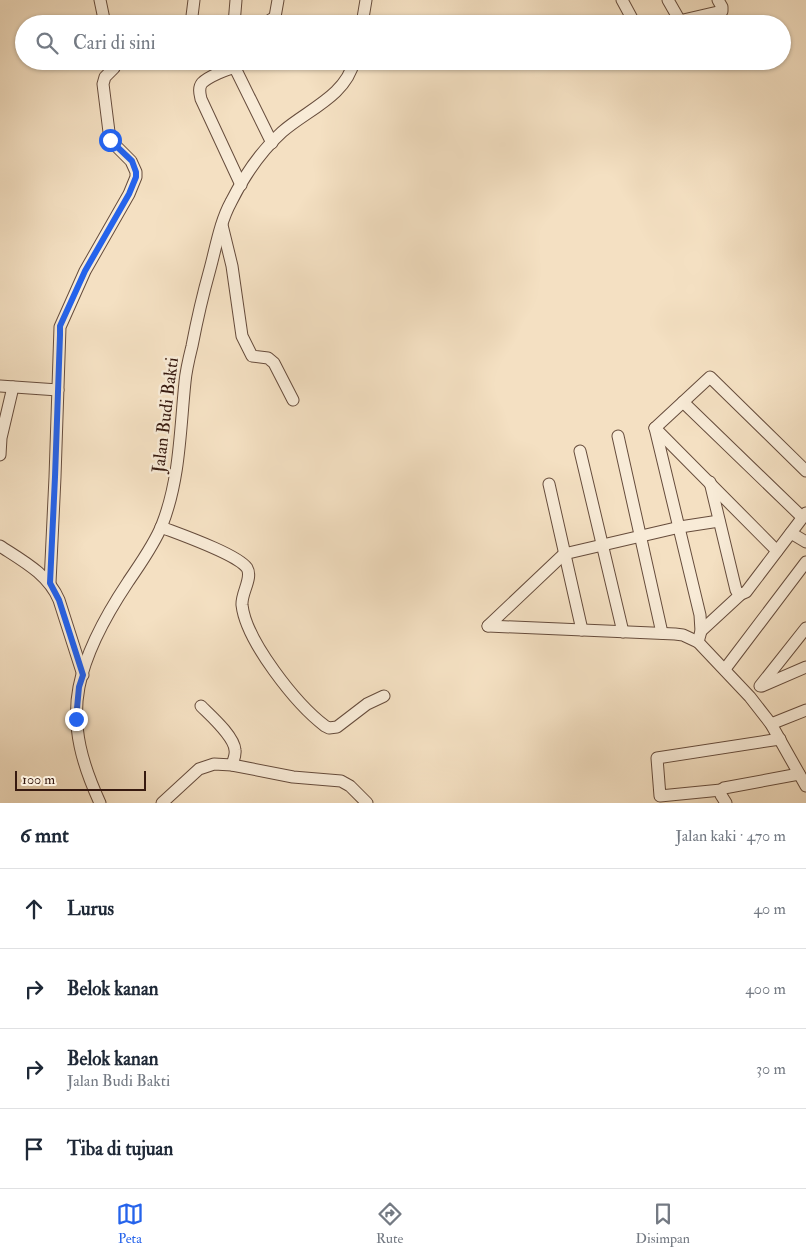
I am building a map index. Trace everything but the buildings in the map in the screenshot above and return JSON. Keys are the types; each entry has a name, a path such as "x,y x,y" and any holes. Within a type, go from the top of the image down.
{"street":[{"path":"100,0 103,15"},
{"path":"192,15 194,0"},
{"path":"235,15 236,0"},
{"path":"275,15 278,0"},
{"path":"364,15 366,0"},
{"path":"622,0 630,15"},
{"path":"668,0 677,15"},
{"path":"705,15 722,11 718,0"},
{"path":"50,583 60,326 85,271 129,194 136,177 132,161 110,140 103,84 105,77 112,70"},
{"path":"225,70 202,83 200,90 201,99 241,185"},
{"path":"236,70 272,143"},
{"name":"Jalan Budi Bakti","path":"100,803 86,768 77,730 77,703 83,675 109,612 161,527 173,489 185,379 200,306 222,223 230,203 254,162 282,132 340,89 351,70"},
{"path":"222,223 232,266 244,343 252,356 268,358 274,363 293,400"},
{"path":"655,428 710,377 806,471"},
{"path":"0,386 58,390"},
{"path":"0,455 1,438 13,387"},
{"path":"683,402 804,515 746,592 740,595 701,631"},
{"path":"655,428 777,551"},
{"path":"655,428 700,614 701,631 698,642"},
{"path":"618,436 662,633"},
{"path":"580,451 623,632"},
{"path":"710,482 736,590 740,595"},
{"path":"549,484 582,630"},
{"path":"719,521 680,527 564,554 488,626 662,633 684,636 698,642 750,697 771,724 806,786"},
{"path":"161,527 217,549 245,566 248,577 242,595 242,603 247,624 254,641 279,678 324,726 336,727 367,704 384,696"},
{"path":"791,533 806,541"},
{"path":"0,546 50,583 59,600 83,675"},
{"path":"725,670 806,562"},
{"path":"750,697 806,628"},
{"path":"760,686 806,667"},
{"path":"201,706 232,742 236,752 232,765"},
{"path":"771,724 806,710"},
{"path":"780,739 657,758 660,796 721,790 799,774"},
{"path":"162,803 199,769 214,764 232,765 293,778 341,781 350,786 367,803"},
{"path":"721,790 726,803"}],"route":[{"path":"76,719 79,687 83,675 59,600 50,583 60,326 85,271 129,194 136,177 132,161 118,150 110,140"}]}
